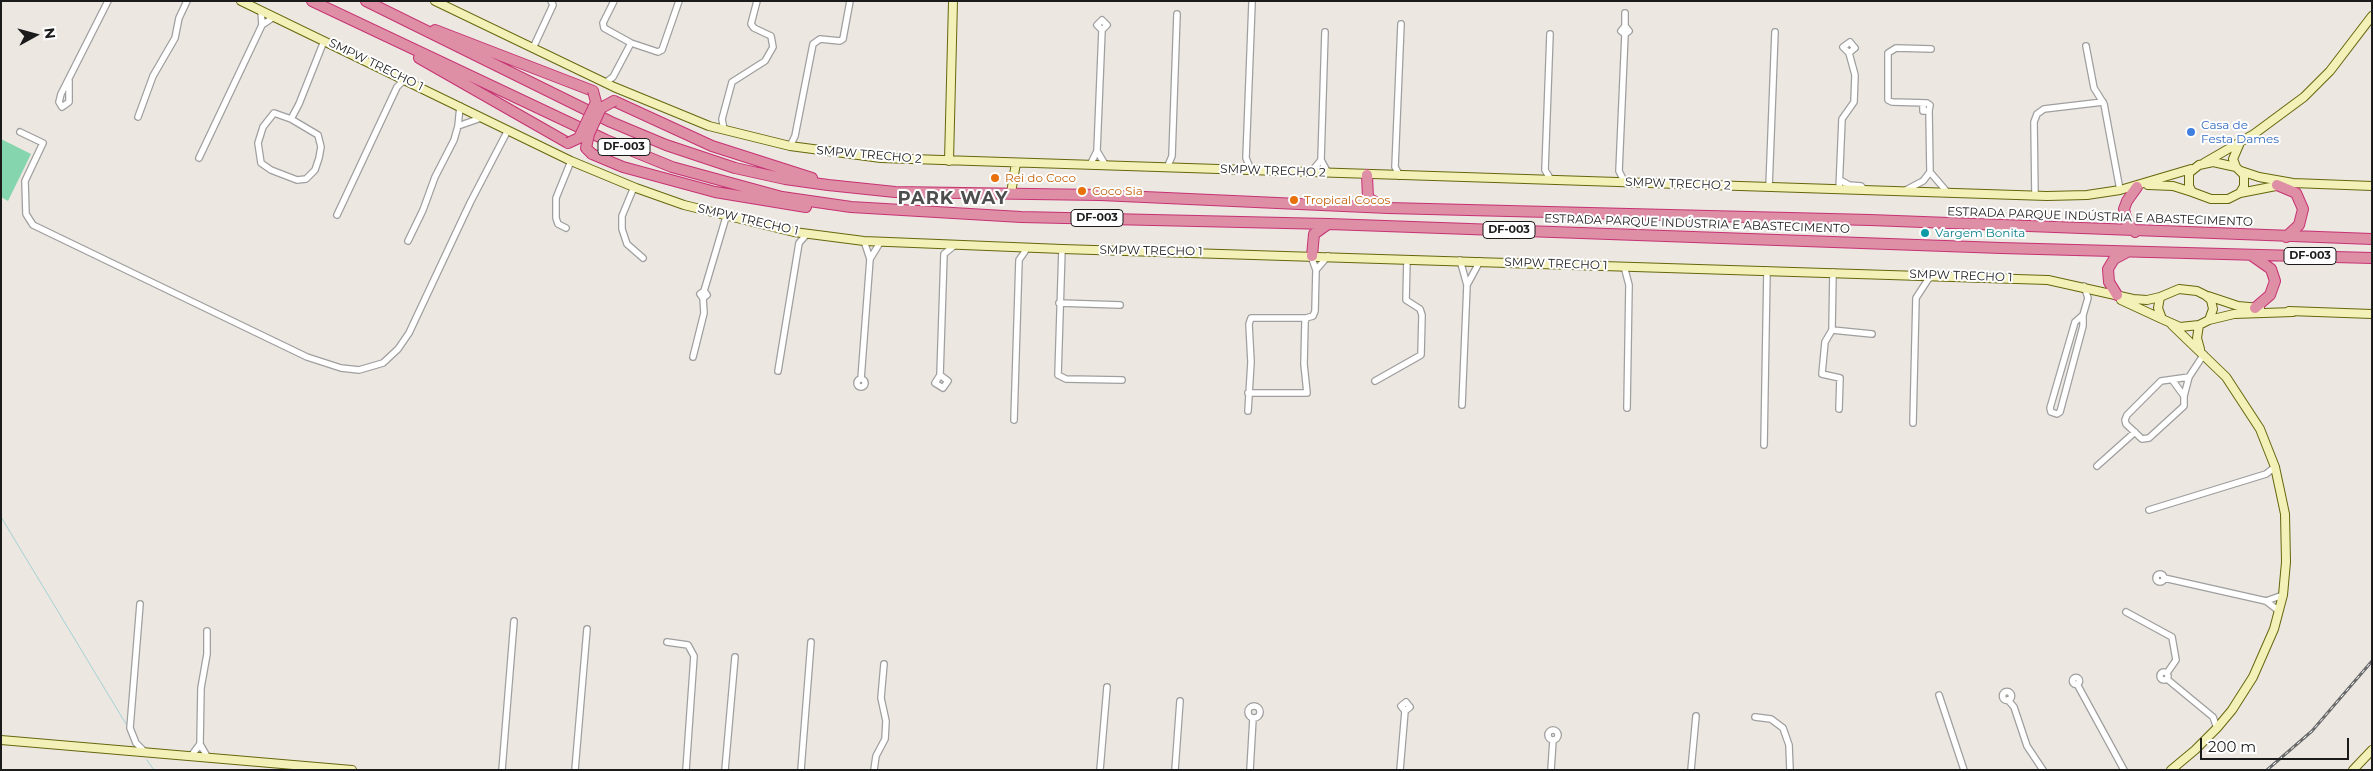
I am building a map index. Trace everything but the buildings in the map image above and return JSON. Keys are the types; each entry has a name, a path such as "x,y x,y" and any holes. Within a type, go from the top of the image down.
{"highway":[{"name":"ESTRADA PARQUE INDÚSTRIA E ABASTECIMENTO","path":"312,1 382,36 606,140 672,167 782,196 851,207 1021,217 1329,224 2372,258"},
{"name":"ESTRADA PARQUE INDÚSTRIA E ABASTECIMENTO","path":"366,1 610,122 666,145 735,168 785,179 828,185 895,192 1011,194 1388,208 1870,220 2372,240"},
{"path":"382,36 568,143 579,138 596,102 593,91 392,14"},
{"path":"828,185 819,180 712,146 614,101 602,108 586,143 592,154 623,167 752,200 816,208 851,207"},
{"path":"1342,206 1362,196 1365,176"},
{"path":"1365,176 1368,198 1388,208"},
{"path":"2277,185 2296,193 2303,209 2299,225 2286,237"},
{"path":"2135,232 2127,222 2124,209 2127,201 2139,186"},
{"path":"1294,223 1308,234 1311,256"},
{"path":"1311,256 1314,234 1329,224"},
{"path":"2109,293 2108,269 2114,258 2134,250"},
{"path":"2248,253 2266,264 2274,275 2270,295 2255,308"}],"street":[{"path":"69,81 108,1"},
{"path":"138,117 154,76 175,38 179,18 187,1"},
{"name":"SMPW TRECHO 1","path":"241,1 401,77 481,118 634,187 684,205 726,217 794,232 864,241 1062,249 1460,260 2048,280 2084,286 2109,293"},
{"name":"SMPW TRECHO 2","path":"436,1 446,4 604,83 651,104 714,127 799,148 881,158 1311,172 1365,176 1389,175 2034,196 2073,196 2139,186"},
{"path":"614,1 603,27 631,43 656,52 660,51 679,1"},
{"path":"724,130 722,119 732,82 765,61 773,47 771,36 754,28 751,24 757,1"},
{"path":"790,146 795,136 813,44 820,39 840,41 843,39 850,1"},
{"path":"949,161 953,1"},
{"path":"1241,170 1246,158 1252,2"},
{"path":"533,48 553,3"},
{"path":"260,11 262,25"},
{"path":"1615,182 1620,172 1625,34 1629,29 1625,26 1625,13"},
{"path":"1167,168 1172,156 1177,14"},
{"path":"2139,186 2192,169 2204,163 2240,143 2287,112 2330,71 2372,16"},
{"path":"199,158 262,25 274,17"},
{"path":"1400,176 1396,167 1402,24"},
{"path":"1090,165 1097,151 1102,30"},
{"path":"1326,32 1321,160 1328,173"},
{"path":"1769,187 1775,32"},
{"path":"1539,180 1545,170 1550,34"},
{"path":"291,119 299,104 324,41"},
{"path":"604,83 613,77 631,43"},
{"path":"2086,46 2094,88 2103,102 2120,190"},
{"path":"1902,192 1923,181 1930,172 1929,111 1923,110 1923,104 1888,100 1888,53 1896,48 1931,49"},
{"path":"1839,190 1842,119 1854,104 1855,75 1849,53"},
{"path":"337,215 401,77"},
{"path":"613,77 614,87"},
{"path":"2034,196 2034,122 2037,114 2044,109 2103,102"},
{"path":"408,240 458,126 460,106"},
{"path":"274,113 291,119 318,135 321,147 315,170 306,179 297,180 271,170 260,163 258,143 263,127 274,113"},
{"path":"458,126 481,118"},
{"path":"714,127 722,119"},
{"path":"20,132 42,142 43,145 25,180 26,214 33,225 307,357 341,368 359,370 383,363 409,334 470,203 508,130"},
{"path":"795,136 799,148"},
{"path":"2240,143 2233,154 2238,169 2245,180 2240,193"},
{"path":"1097,151 1106,166"},
{"path":"1172,156 1178,168"},
{"path":"1246,158 1251,170"},
{"path":"566,228 558,224 556,218 556,198 571,160"},
{"path":"1311,172 1321,160"},
{"path":"1011,194 1016,163"},
{"path":"2204,163 2224,163 2259,177 2293,183 2372,186"},
{"path":"1389,175 1396,167"},
{"path":"2192,169 2188,180 2192,192"},
{"path":"1545,170 1551,180"},
{"path":"1620,172 1625,183"},
{"path":"1930,172 1948,193"},
{"path":"1840,180 1849,185 1861,186 1866,190"},
{"path":"2139,186 2173,186 2204,198 2219,200 2228,199 2240,193 2293,183"},
{"path":"634,187 622,216 622,229 627,244 643,258"},
{"path":"693,357 704,313 703,298 707,295 704,291 726,217"},
{"path":"794,232 799,243"},
{"path":"778,370 799,243 807,234"},
{"path":"861,379 870,259 864,241"},
{"path":"870,259 881,241"},
{"path":"934,243 944,254 940,375"},
{"path":"944,254 957,244"},
{"path":"1012,247 1019,257 1014,420"},
{"path":"1019,257 1028,247"},
{"path":"1062,249 1058,375 1066,379 1122,380"},
{"path":"1248,411 1251,362 1249,324 1251,318 1306,318 1313,316 1315,312 1316,270 1311,256"},
{"path":"1316,270 1328,256"},
{"path":"1375,381 1420,355 1422,315 1420,309 1406,300 1407,259"},
{"path":"1460,260 1467,284 1462,405"},
{"path":"1467,284 1480,261"},
{"path":"1624,266 1629,280"},
{"path":"1627,408 1629,280 1634,266"},
{"path":"1764,445 1767,270"},
{"path":"1833,272 1832,330 1824,342 1822,374 1840,378 1839,409"},
{"path":"1913,423 1916,298 1931,275"},
{"path":"2082,315 2075,322 2050,410 2057,414 2060,412 2082,331 2082,315 2088,298 2084,286"},
{"path":"2088,298 2109,293 2140,300 2160,297 2179,290 2197,291 2230,304 2293,312"},
{"path":"2109,293 2172,325 2226,377 2252,414 2275,466 2285,514 2286,540 2283,595 2265,652 2253,677 2226,718 2195,750 2171,770"},
{"path":"2205,295 2211,300 2213,309 2209,320"},
{"path":"2160,297 2158,308 2162,319"},
{"path":"1060,303 1120,305"},
{"path":"2172,325 2199,326 2209,320 2234,314 2293,312 2372,314"},
{"path":"1248,393 1307,394 1304,364 1306,318"},
{"path":"2199,326 2198,342 2205,355"},
{"path":"2073,328 2082,331"},
{"path":"1832,330 1872,334"},
{"path":"2189,377 2173,381 2161,381 2127,415 2125,422 2142,439 2148,438 2184,406 2184,396 2189,377 2205,355"},
{"path":"2065,357 2074,360"},
{"path":"2173,381 2184,396"},
{"path":"2057,383 2067,386"},
{"path":"2097,466 2135,432"},
{"path":"2149,510 2266,474 2275,466"},
{"path":"2266,474 2277,477"},
{"path":"2164,578 2266,601 2279,611"},
{"path":"2266,601 2283,595"},
{"path":"140,604 130,723 136,743 144,751"},
{"path":"2126,612 2172,637 2176,661 2167,676 2213,717 2217,728"},
{"path":"502,770 514,621"},
{"path":"575,770 587,629"},
{"path":"207,631 207,654 201,688 200,744 208,758"},
{"path":"667,642 688,645 694,656 686,770"},
{"path":"801,770 811,642"},
{"path":"726,770 734,657"},
{"path":"874,770 876,756 885,740 886,721 881,698 884,664"},
{"path":"2077,684 2124,770"},
{"path":"1100,770 1107,687"},
{"path":"1939,695 1964,770"},
{"path":"2008,700 2014,707 2027,746 2043,770"},
{"path":"1175,770 1180,701"},
{"path":"1400,770 1405,711"},
{"path":"1691,770 1696,716"},
{"path":"1755,717 1771,719 1783,728 1789,745 1790,770"},
{"path":"2213,717 2226,718"},
{"path":"1250,770 1253,718"},
{"path":"1,740 352,770"},
{"path":"1551,770 1553,740"},
{"path":"130,750 136,743"},
{"path":"191,756 200,744"},
{"path":"2353,770 2372,750"}],"green space":[{"path":"1,139 31,154 8,201 1,197"}],"waterway":[{"path":"1,517 126,724"},
{"path":"147,760 154,770"}],"railway":[{"path":"2267,770 2312,731 2372,661"}],"place":[{"name":"Casa de Festa Dames","path":"2191,132"},
{"name":"Rei do Coco","path":"995,178"},
{"name":"Coco Sia","path":"1082,191"},
{"name":"Tropical Cocos","path":"1294,200"},
{"name":"Vargem Bonita","path":"1925,233"}],"district":[{"name":"PARK WAY","path":"953,199"}]}
